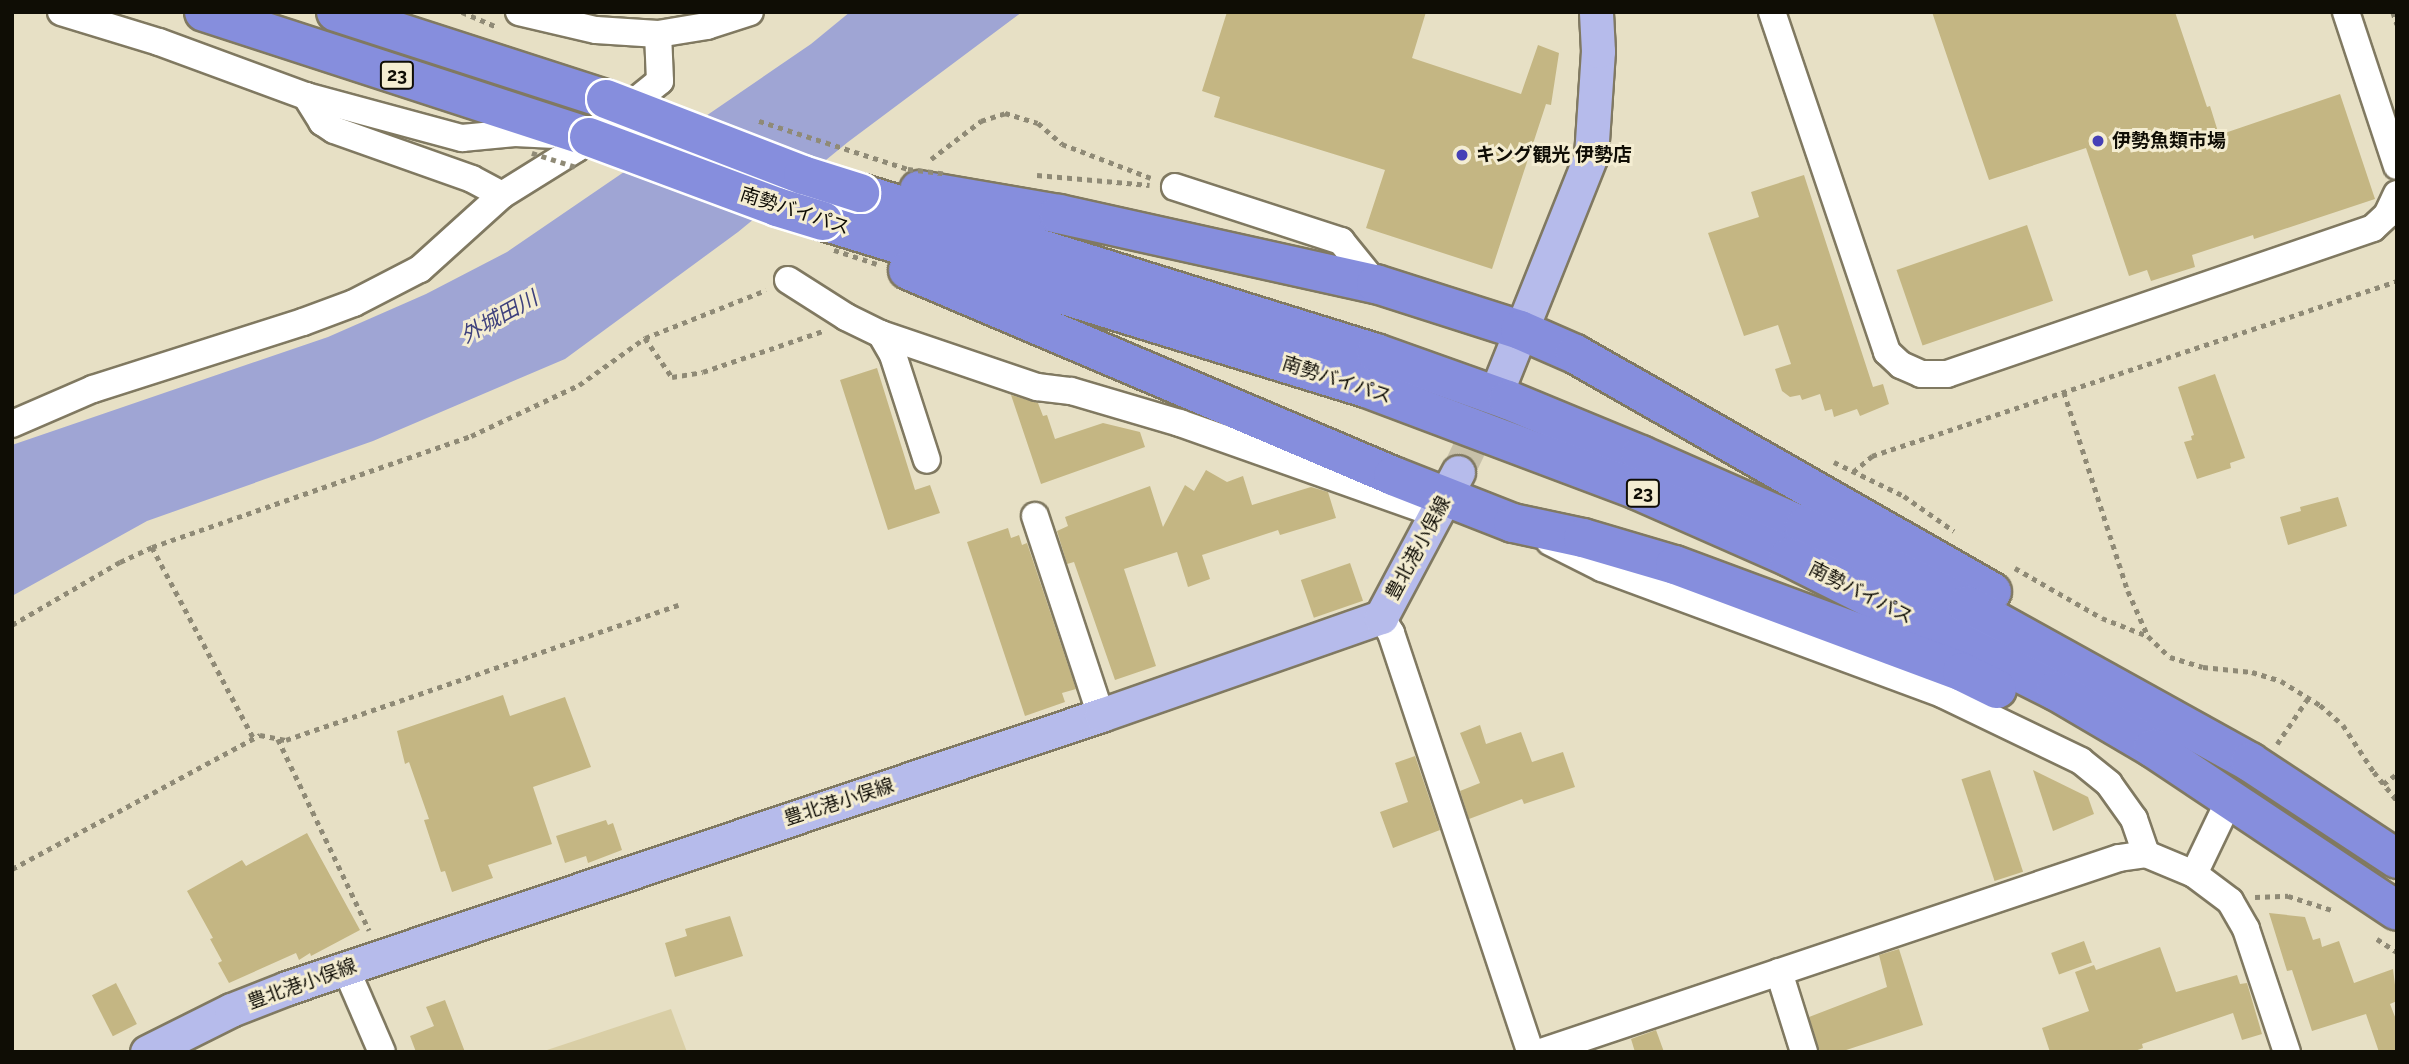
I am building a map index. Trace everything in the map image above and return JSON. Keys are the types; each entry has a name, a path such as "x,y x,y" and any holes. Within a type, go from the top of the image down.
{"highway":[{"name":"南勢バイパス","path":"204,12 589,137 777,207 1366,388 1637,490 1789,556 2056,691 2153,748 2229,801 2295,841 2386,924"},
{"name":"南勢バイパス","path":"337,12 606,99 803,175 1376,353 1520,405 1804,527 1954,599 2096,674 2255,765 2397,859"},
{"path":"803,175 890,185 1059,214 1376,284 1520,330 1575,354 2160,687 2255,765"},
{"path":"777,207 850,248 1513,523 1583,538 1675,565 1962,672 2229,801"}],"main road":[{"path":"1502,378 1591,156 1598,51 1596,12"},
{"name":"豊北港小俣線","path":"147,1052 231,1010 381,955 1101,715 1381,617 1447,494"}],"street":[{"path":"61,12 159,42 306,96 462,138 515,133 589,137"},
{"path":"519,12 596,30 658,34 707,26 750,12"},
{"path":"1772,12 1887,352 1900,365 1921,374 1947,374 2374,229 2387,215 2397,194"},
{"path":"2346,12 2397,166"},
{"path":"12,424 93,389 354,303 420,269 502,195 576,149 660,81 658,34"},
{"path":"306,96 322,122 334,130 472,179 502,195"},
{"path":"1175,187 1341,241 1376,284"},
{"path":"788,280 846,317 881,334 1037,387 1071,391 1447,494"},
{"path":"881,334 893,355 927,460"},
{"path":"1035,516 1101,715"},
{"path":"1513,523 1602,568 1942,694 2081,761 2109,784 2134,819 2146,854"},
{"path":"1381,617 1391,633 1530,1052"},
{"path":"2194,874 2229,801"},
{"path":"1541,1052 2119,858 2146,854 2194,874 2230,901 2246,929 2287,1052"},
{"path":"346,969 383,1052"},
{"path":"1779,972 1804,1052"}],"path":[{"path":"2393,12 2397,24"},
{"path":"929,161 981,121 1005,113 1038,123 1062,144 1175,187"},
{"path":"751,118 908,169 960,174"},
{"path":"1028,174 1175,187"},
{"path":"12,625 120,562 152,547 484,430 579,384 645,338 788,280"},
{"path":"1853,472 1872,456 2397,281"},
{"path":"645,338 671,377 703,372 838,326 846,317"},
{"path":"2064,392 2128,590 2148,636 2170,657 2203,667 2252,671 2281,681 2308,698 2343,725 2397,800"},
{"path":"152,547 254,738"},
{"path":"12,869 260,735 286,740 678,605"},
{"path":"2255,765 2308,698"},
{"path":"278,738 381,955"},
{"path":"2383,784 2397,774"},
{"path":"2230,901 2260,896 2288,897 2333,909 2343,916"},
{"path":"2386,924 2397,952"}],"shaded area":[{"path":"671,1009 687,1052 541,1052"}],"water":[{"name":"外城田川","path":"850,12 1022,12 848,142 738,232 565,359 373,441 147,521 12,596 12,445 328,337 426,294 507,252 811,44"}],"building":[{"path":"1227,12 1426,12 1412,58 1521,94 1538,45 1559,53 1551,105 1546,104 1492,269 1366,228 1385,170 1214,117 1220,97 1202,91"},
{"name":"伊勢魚類市場","path":"1932,12 2175,12 2219,135 2340,94 2375,199 2254,239 2253,235 2192,255 2195,267 2151,281 2147,270 2129,276 2086,148 1989,180"},
{"path":"1804,175 1873,387 1883,384 1889,404 1860,416 1857,409 1834,417 1832,409 1825,411 1820,394 1802,400 1800,395 1790,397 1782,391 1775,369 1791,364 1778,325 1744,336 1708,233 1759,217 1751,192"},
{"path":"2027,225 2053,301 1923,346 1897,270"},
{"path":"877,368 915,490 930,485 940,513 888,530 840,380"},
{"path":"2215,374 2245,458 2230,463 2231,468 2197,479 2184,442 2192,440 2191,436 2194,435 2178,387"},
{"path":"1011,395 1038,403 1043,416 1047,415 1055,439 1103,423 1140,432 1145,447 1041,484"},
{"path":"1206,470 1227,482 1243,476 1252,505 1311,487 1328,492 1336,518 1280,535 1278,530 1202,555 1210,579 1188,587 1177,552 1124,569 1156,666 1115,680 1074,562 1067,564 1057,531 1068,526 1065,517 1150,486 1163,527 1185,485 1194,491"},
{"path":"2338,497 2347,526 2288,545 2280,517 2301,511 2300,507"},
{"path":"1008,528 1011,538 1019,535 1022,545 1027,543 1076,689 1062,693 1065,702 1025,716 967,542"},
{"path":"1350,563 1363,601 1314,618 1301,580"},
{"path":"503,695 510,716 565,697 591,767 533,787 552,844 488,865 493,878 452,892 445,871 441,872 424,820 429,819 409,762 405,764 397,731"},
{"path":"1480,725 1486,744 1521,732 1532,762 1563,752 1575,787 1524,804 1522,799 1469,819 1460,791 1480,783 1460,733"},
{"path":"1415,756 1440,830 1393,848 1380,812 1408,802 1395,763"},
{"path":"1990,770 2023,872 1995,881 1961,779"},
{"path":"2033,770 2088,797 2094,814 2053,831"},
{"path":"606,820 608,825 613,823 622,850 588,863 586,856 565,863 556,836"},
{"path":"307,833 360,930 311,956 310,953 299,960 296,953 229,983 218,963 222,961 210,939 213,938 187,891 242,860 246,866"},
{"path":"2269,913 2305,917 2313,940 2320,938 2322,947 2339,941 2354,983 2393,969 2397,1001 2390,1004 2397,1022 2397,1052 2379,1052 2366,1014 2312,1031 2292,970 2287,971"},
{"path":"730,916 743,956 675,977 665,943 687,936 685,929"},
{"path":"2084,941 2092,963 2059,975 2051,953"},
{"path":"2160,947 2176,992 2237,975 2240,984 2247,983 2262,1034 2242,1040 2233,1013 2142,1044 2143,1048 2132,1052 2050,1052 2042,1028 2089,1011 2075,972 2094,965 2096,970"},
{"path":"1899,949 1923,1025 1840,1052 1820,1052 1809,1017 1887,987 1879,955"},
{"path":"116,983 137,1024 113,1036 92,995"},
{"path":"445,1000 465,1052 416,1052 410,1036 434,1026 426,1007"},
{"path":"1656,1030 1664,1052 1635,1052 1631,1039"}],"tunnel":[{"path":"1458,472 1489,406"}],"place":[{"name":"伊勢魚類市場","path":"2098,141"},
{"name":"キング観光 伊勢店","path":"1462,155"}]}
